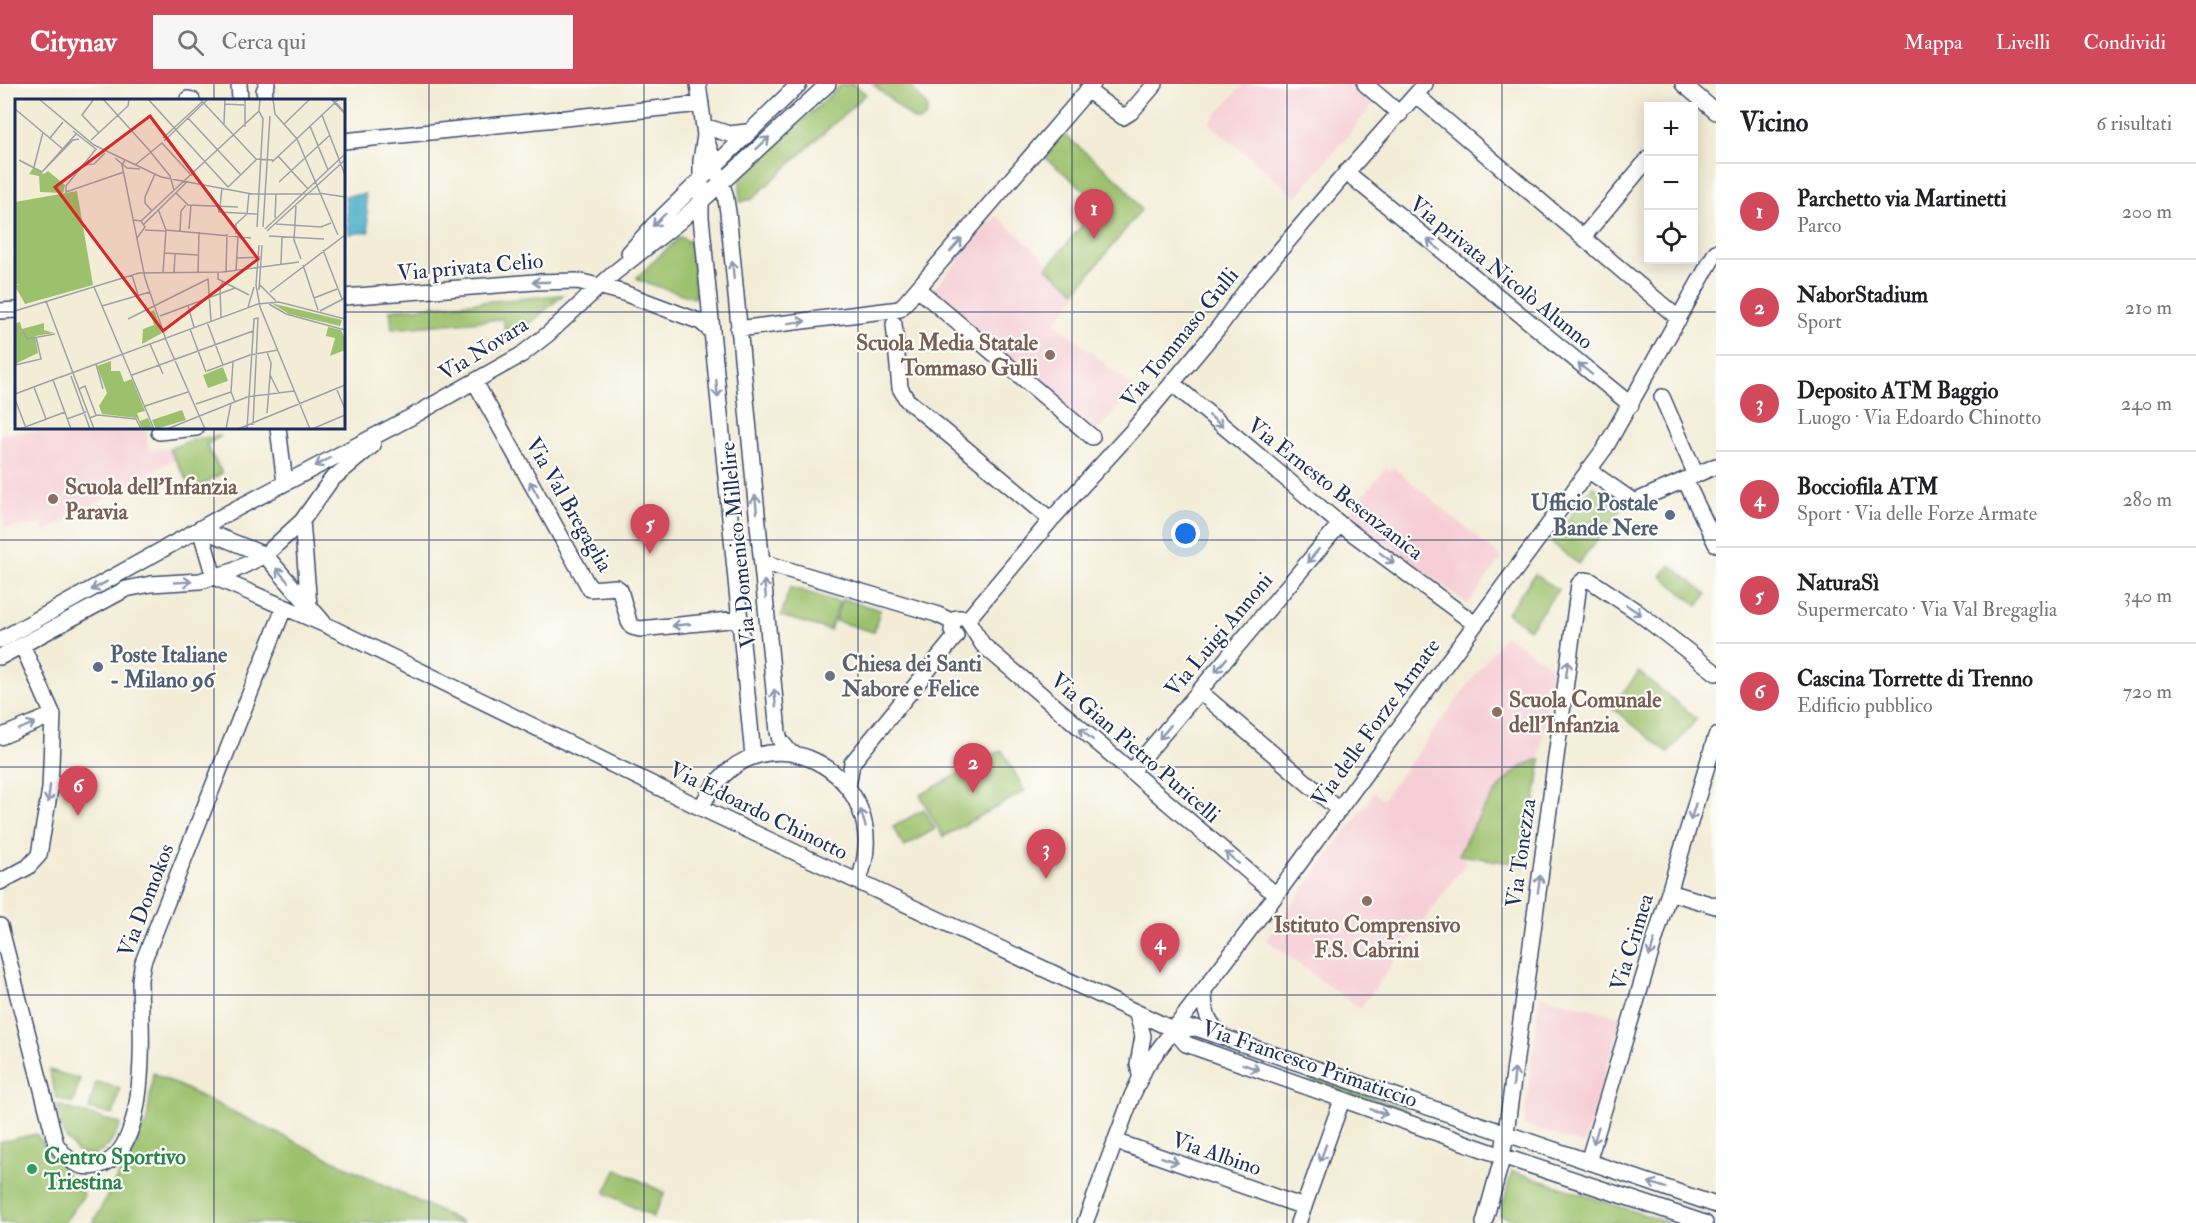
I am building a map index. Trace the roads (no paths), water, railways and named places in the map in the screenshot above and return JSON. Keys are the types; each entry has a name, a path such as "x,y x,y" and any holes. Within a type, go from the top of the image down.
{"street":[{"path":"239,84 240,99"},
{"path":"614,273 700,202 710,181 698,84"},
{"path":"716,166 747,132 799,84"},
{"path":"614,273 635,244 828,84"},
{"path":"738,329 894,311 904,305 918,289 1090,87 1123,117 1131,112 1155,84"},
{"path":"1365,84 1400,114"},
{"path":"1683,84 1716,112"},
{"path":"1420,89 1679,319"},
{"name":"Via Tommaso Gulli","path":"970,623 1051,520 1232,313 1247,289 1420,89"},
{"path":"1696,96 1716,98"},
{"path":"345,141 700,104"},
{"path":"705,130 729,134 747,132"},
{"name":"Via Domenico Millelire","path":"705,130 716,166 710,181 728,212 778,732 780,740 791,753"},
{"path":"1584,236 1644,164"},
{"name":"Via privata Nicolò Alunno","path":"1346,172 1631,405"},
{"name":"Via Domenico Millelire","path":"700,202 753,756"},
{"name":"Via delle Forze Armate","path":"1085,1223 1141,1077 1588,470 1631,405 1716,252"},
{"name":"Via Novara","path":"0,640 200,529 475,382 529,350 614,273"},
{"name":"Via privata Celio","path":"345,297 535,282 578,281 599,286 701,322 711,331"},
{"path":"918,289 1092,437"},
{"path":"0,311 15,310"},
{"path":"894,324 900,388 907,400 1051,520"},
{"name":"Via Val Bregaglia","path":"475,382 590,589 616,587 620,590 632,627 640,629 740,619"},
{"name":"Via Ernesto Besenzanica","path":"1172,383 1340,524 1476,624"},
{"path":"1662,397 1716,544"},
{"name":"Via Novara","path":"214,578 265,555 302,521 322,490 347,464 412,416"},
{"path":"159,432 187,429"},
{"path":"278,429 285,483"},
{"path":"1588,470 1634,502 1716,466"},
{"path":"302,521 309,606"},
{"name":"Via Luigi Annoni","path":"1131,772 1340,524"},
{"path":"200,529 265,555 327,625"},
{"path":"0,657 111,595 142,585 214,578 200,529"},
{"path":"762,562 936,614 954,629"},
{"name":"Via Edoardo Chinotto","path":"214,578 327,625 700,808 1174,1030"},
{"name":"Via Tonezza","path":"1484,1223 1506,1135 1578,588 1584,580 1636,611 1716,673"},
{"name":"Via Domokos","path":"0,926 47,1118 60,1150 72,1162 86,1168 107,1163 114,1158 129,1133 139,1089 140,979 143,962 284,608"},
{"path":"848,787 852,763 954,629 960,617 970,623"},
{"name":"Via Gian Pietro Puricelli","path":"970,623 984,645 1276,895"},
{"path":"0,882 28,867 41,849 50,789 53,715 22,645"},
{"path":"1199,691 1339,810"},
{"path":"0,737 53,715"},
{"name":"Via Crimea","path":"1588,1162 1716,736"},
{"path":"700,808 709,791 730,767 753,756 767,752 791,753 833,766 852,763"},
{"path":"822,764 848,787 861,809 868,836 867,853 858,882"},
{"path":"1669,892 1716,906"},
{"path":"1204,992 1204,1009 1212,1026 1224,1037"},
{"path":"1137,1014 1143,1036 1138,1069 1141,1077"},
{"name":"Via Francesco Primaticcio","path":"1174,1030 1196,1028 1224,1037 1300,1065 1714,1205"},
{"name":"Via Francesco Primaticcio","path":"1174,1030 1186,1044 1502,1156 1703,1223"},
{"path":"1292,1082 1291,1072 1300,1065"},
{"path":"1298,1223 1342,1100"},
{"path":"1406,1121 1416,1112 1413,1103"},
{"path":"1425,1127 1423,1116 1433,1110"},
{"name":"Via Albino","path":"1115,1141 1304,1207"},
{"path":"1536,1166 1533,1154 1541,1147"},
{"path":"1703,1223 1714,1214 1714,1205"}],"water":[{"path":"365,194 369,232 349,234 345,196"}],"place":[{"name":"Parchetto via Martinetti","path":"1094,239"},
{"name":"Scuola Media Statale Tommaso Gulli","path":"1050,355"},
{"name":"Scuola dell'Infanzia Paravia","path":"53,499"},
{"name":"Ufficio Postale Bande Nere","path":"1670,515"},
{"name":"NaturaSì","path":"650,554"},
{"name":"Poste Italiane - Milano 96","path":"98,667"},
{"name":"Chiesa dei Santi Nabore e Felice","path":"830,676"},
{"name":"Scuola Comunale dell'Infanzia","path":"1497,712"},
{"name":"NaborStadium","path":"973,793"},
{"name":"Cascina Torrette di Trenno","path":"78,816"},
{"name":"Deposito ATM Baggio","path":"1046,879"},
{"name":"Istituto Comprensivo F.S. Cabrini","path":"1367,901"},
{"name":"Bocciofila ATM","path":"1160,973"},
{"name":"Centro Sportivo Triestina","path":"32,1169"}]}
